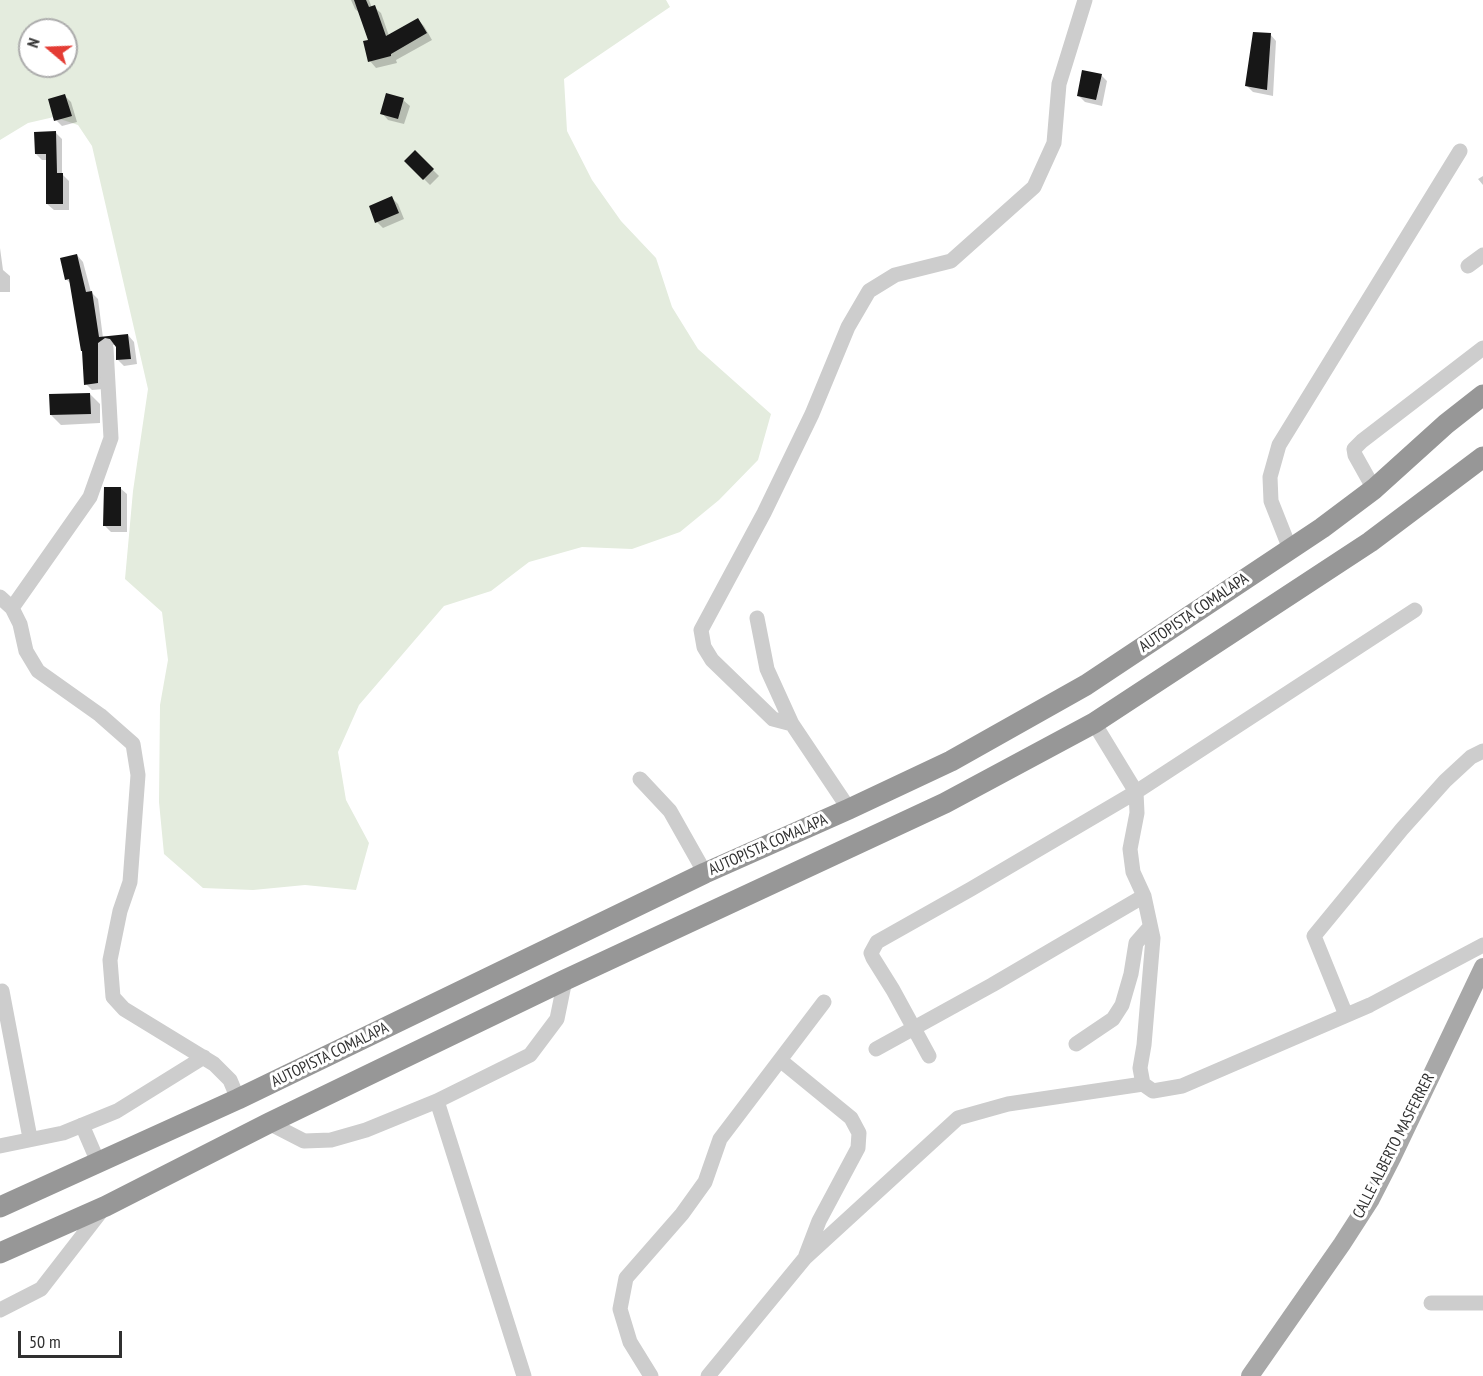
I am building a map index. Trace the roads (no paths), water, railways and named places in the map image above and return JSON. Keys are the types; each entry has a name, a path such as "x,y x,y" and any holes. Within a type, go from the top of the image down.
{"highway":[{"name":"AUTOPISTA COMALAPA","path":"0,1207 238,1099 705,873 951,761 1086,685 1322,528 1374,489 1446,424 1483,395"},
{"name":"AUTOPISTA COMALAPA","path":"0,1253 106,1206 268,1123 565,980 945,803 1094,723 1370,542 1483,457"}],"main road":[{"name":"CALLE ALBERTO MASFERRER","path":"1250,1376 1371,1199 1483,967"}],"street":[{"path":"792,724 773,718 712,660 704,647 701,630 764,513 812,414 848,327 869,291 895,275 951,261 1034,188 1054,143 1059,84 1085,0"},
{"path":"1290,549 1271,501 1270,477 1279,446 1460,151"},
{"path":"1468,266 1483,255"},
{"path":"12,608 90,497 111,438 106,348"},
{"path":"1374,489 1358,462 1354,449 1483,348"},
{"path":"0,597 12,608 20,624 26,651 38,671 100,716 133,744 138,775 130,882 120,911 110,960 113,997 124,1009 214,1064 230,1080 238,1099"},
{"path":"929,1056 873,958 871,953 877,942 1136,792 1415,610"},
{"path":"757,618 767,669 792,724 849,809"},
{"path":"1094,723 1136,792 1137,813 1130,849 1132,872 1144,896 1153,938 1140,1068 1143,1084"},
{"path":"1346,1015 1314,936 1402,829 1445,781 1470,757 1483,752"},
{"path":"640,779 670,811 705,873"},
{"path":"876,1049 1144,896"},
{"path":"1076,1044 1113,1019 1122,1005 1131,974 1136,943 1150,927"},
{"path":"708,1376 805,1258 958,1118 1008,1104 1143,1084 1153,1091 1182,1086 1370,1005 1483,945"},
{"path":"268,1123 304,1141 331,1140 366,1130 437,1101 530,1055 557,1019 565,980"},
{"path":"2,991 30,1138"},
{"path":"651,1376 630,1342 620,1309 626,1278 682,1214 705,1182 720,1139 824,1002"},
{"path":"0,1146 63,1133 117,1111 204,1057"},
{"path":"780,1060 851,1118 859,1133 858,1148 819,1221 805,1258"},
{"path":"437,1101 524,1376"},
{"path":"82,1125 98,1162"},
{"path":"0,1310 41,1289 106,1206"},
{"path":"1431,1303 1483,1303"}]}
